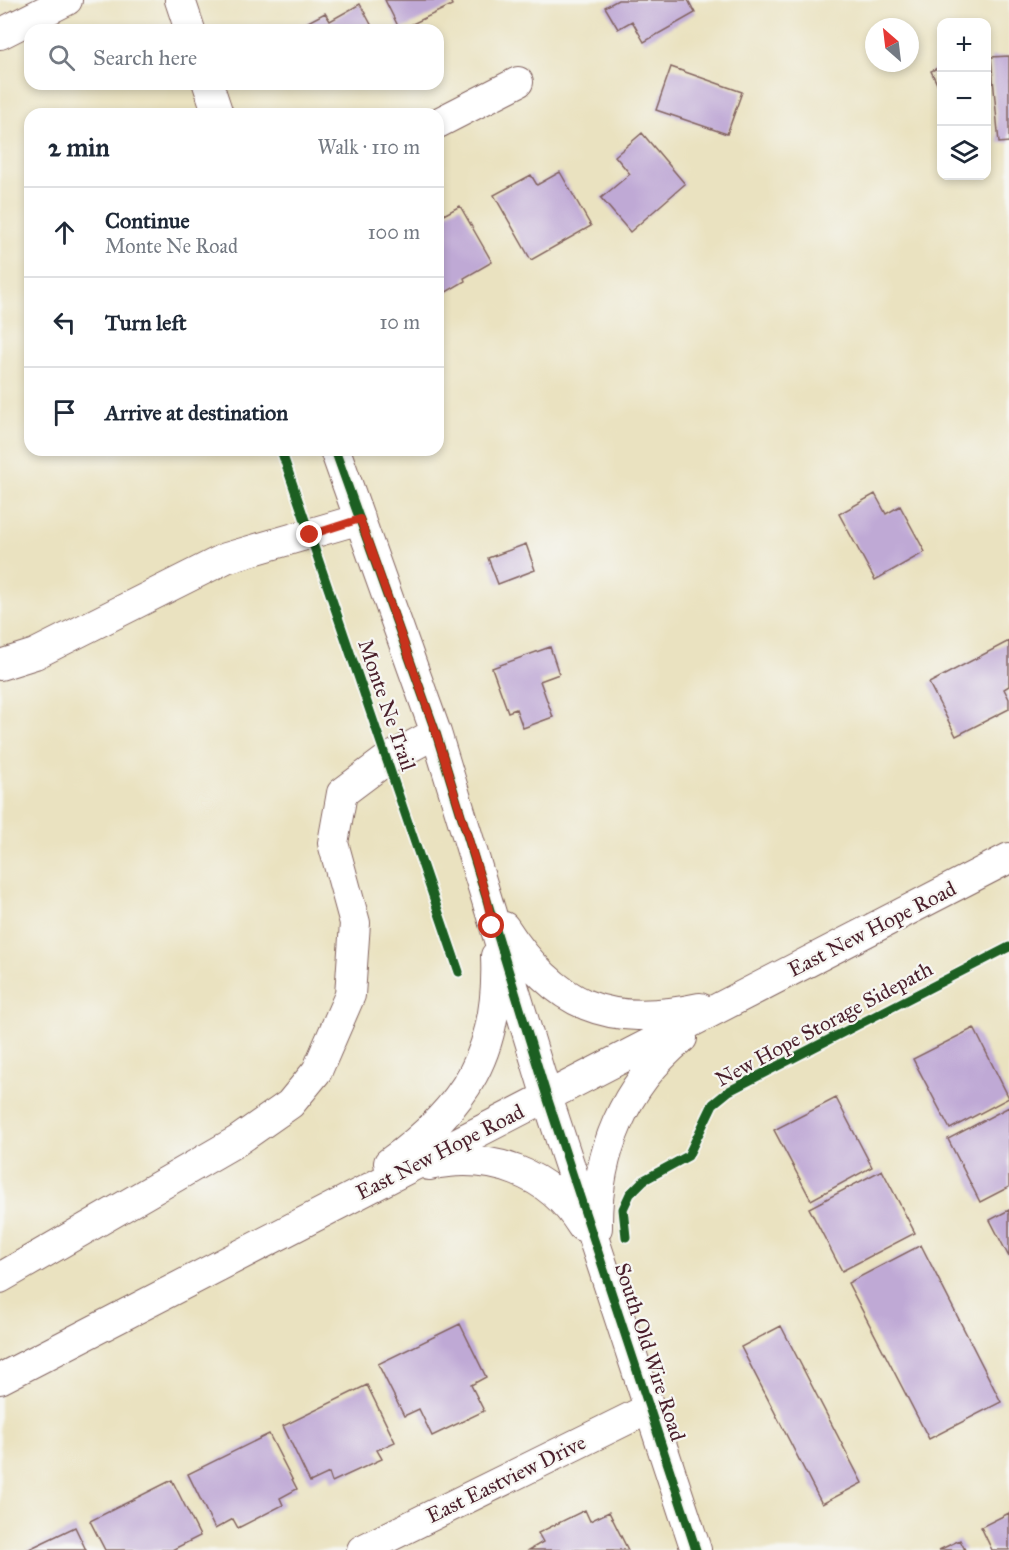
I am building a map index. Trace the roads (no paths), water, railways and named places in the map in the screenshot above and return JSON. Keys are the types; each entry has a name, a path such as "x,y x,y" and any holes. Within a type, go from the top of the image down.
{"street":[{"path":"0,34 68,0"},
{"path":"180,0 188,24"},
{"path":"444,120 518,82"},
{"path":"210,90 216,108"},
{"path":"309,1219 421,1139 455,1104 475,1076 489,1029 496,974 495,945 483,886 436,733 337,456"},
{"path":"0,665 35,654 226,558 360,519"},
{"path":"0,1278 237,1141 290,1104 317,1071 350,995 355,923 333,843 342,793 386,760 436,733"},
{"name":"East New Hope Road","path":"0,1379 1009,858"},
{"path":"483,886 499,919 526,958 551,984 582,1004 599,1011 639,1015 687,1011 738,998"},
{"name":"South Old Wire Road","path":"483,886 547,1096 696,1550"},
{"path":"599,1257 597,1206 599,1183 611,1135 622,1108 636,1086 669,1049 738,998"},
{"path":"393,1176 430,1164 470,1160 508,1166 544,1184 567,1205 599,1257"},
{"name":"East Eastview Drive","path":"362,1550 650,1408"}]}
